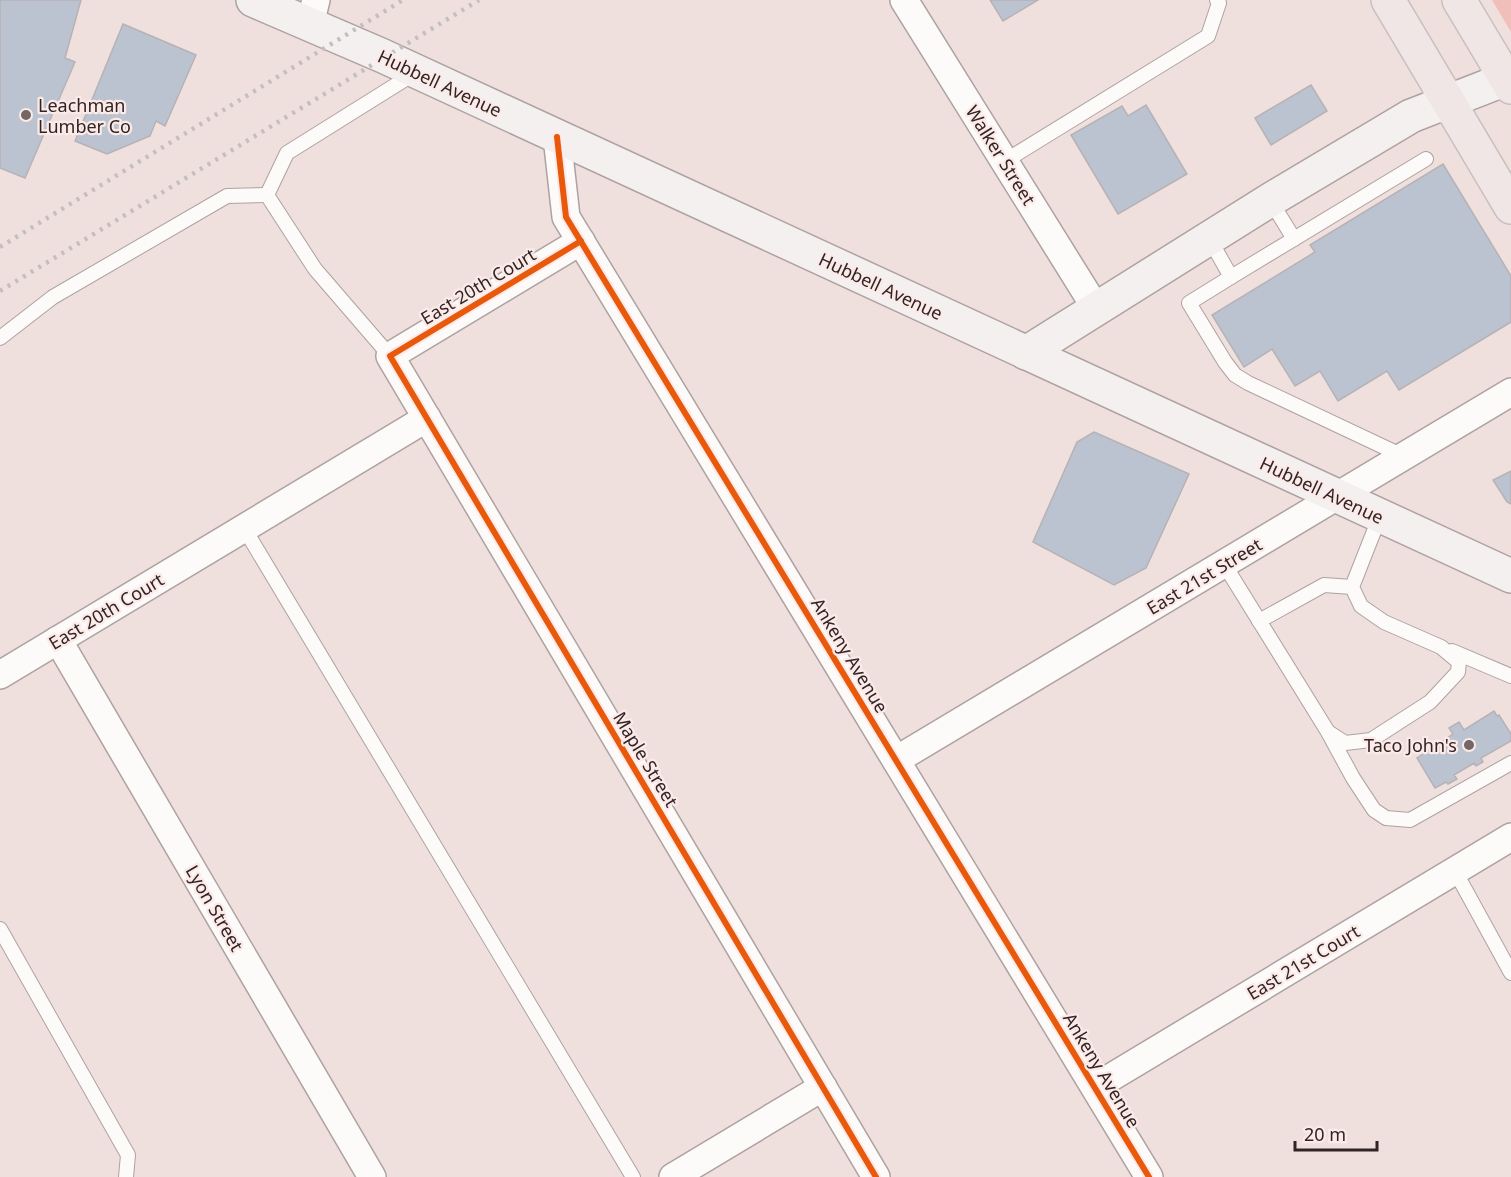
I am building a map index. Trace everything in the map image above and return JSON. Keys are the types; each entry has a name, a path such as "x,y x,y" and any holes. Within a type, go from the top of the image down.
{"main road":[{"name":"Hubbell Avenue","path":"253,0 313,12 417,72 1510,576"},
{"path":"1388,0 1511,207"},
{"path":"1026,353 1270,200 1411,116 1448,100 1509,81 1459,0"}],"street":[{"name":"Walker Street","path":"904,0 1097,309"},
{"name":"Ankeny Avenue","path":"557,137 566,217 1149,1177"},
{"name":"East 20th Court","path":"390,356 581,241"},
{"name":"Maple Street","path":"390,356 876,1177"},
{"name":"East 21st Street","path":"896,760 1511,392"},
{"name":"East 20th Court","path":"0,675 427,418"},
{"name":"Lyon Street","path":"58,640 372,1177"},
{"name":"East 21st Court","path":"1095,1087 1511,837"},
{"path":"673,1177 823,1087"}],"lane":[{"path":"1005,161 1208,36 1219,3 1217,0"},
{"path":"267,195 287,153 417,72"},
{"path":"1403,456 1235,375 1189,303 1426,159"},
{"path":"0,339 53,297 227,196 267,195"},
{"path":"267,195 315,269 390,356"},
{"path":"1270,200 1294,239"},
{"path":"1209,238 1231,277"},
{"path":"1380,516 1352,587 1361,606 1384,622 1511,676"},
{"path":"244,528 633,1177"},
{"path":"1224,564 1374,810 1386,818 1410,820 1511,763"},
{"path":"1259,621 1324,585 1352,587"},
{"path":"1328,732 1345,742 1371,740 1430,702 1458,672 1460,662 1441,647"},
{"path":"1455,871 1511,973"},
{"path":"0,929 128,1155 126,1177"}],"shaded area":[{"path":"1492,0 1511,0 1511,32"}],"building":[{"name":"Leachman Lumber Co","path":"0,0 81,0 65,58 75,62 25,178 0,168"},
{"path":"990,0 1038,0 1003,21"},
{"path":"123,24 196,55 165,126 156,121 150,136 107,154 75,141"},
{"path":"1311,85 1327,111 1271,145 1255,118"},
{"path":"1146,105 1187,174 1118,214 1071,135 1122,106 1128,116"},
{"path":"1443,164 1511,276 1511,322 1399,390 1387,371 1338,401 1320,371 1295,386 1272,349 1244,367 1212,315 1315,252 1310,245"},
{"path":"1094,432 1189,474 1146,568 1114,585 1033,542 1077,442"},
{"path":"1511,471 1511,504 1507,502 1493,480"},
{"name":"Taco John's","path":"1494,711 1511,734 1511,741 1481,758 1483,762 1476,766 1474,763 1454,775 1457,779 1435,788 1417,758 1453,734 1449,728 1459,722 1464,730"}],"railway":[{"path":"0,247 403,0"},
{"path":"0,291 479,0"}],"cycle path":[{"path":"557,137 566,217 1149,1177"},
{"path":"581,241 390,356 876,1177"}],"place":[{"name":"Leachman Lumber Co","path":"26,115"},
{"name":"Taco John's","path":"1469,745"}]}
